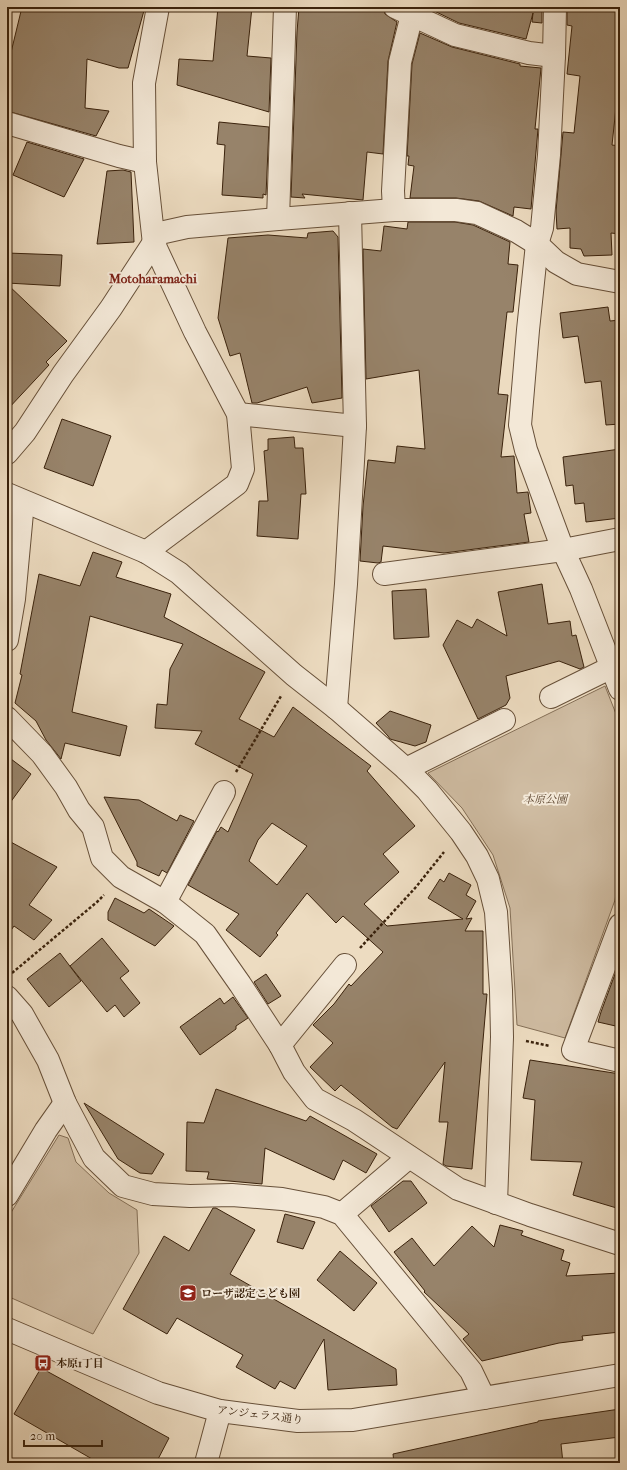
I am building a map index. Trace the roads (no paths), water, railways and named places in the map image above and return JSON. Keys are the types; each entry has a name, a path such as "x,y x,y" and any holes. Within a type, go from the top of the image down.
{"street":[{"path":"146,552 237,484 242,469 238,414 195,332 154,244 145,162 144,83 158,7"},
{"path":"278,219 285,7"},
{"path":"555,7 549,155 542,228 537,244 520,425 526,450 563,550 581,589 620,689"},
{"path":"394,210 393,191 400,62 407,10 455,35 530,53 554,56"},
{"path":"7,123 119,156 145,162"},
{"path":"7,453 25,432 63,374 111,308 160,233 187,227 278,219 394,210 456,210 477,213 516,231 537,244 556,262 577,274 620,282"},
{"path":"336,708 346,584 355,426 350,214"},
{"path":"238,414 355,426"},
{"path":"7,640 14,599 15,498 146,552 179,574 294,675 336,708 406,769 427,790 461,832 477,856 488,879 496,912 501,990 502,1037 496,1203"},
{"path":"384,574 563,550 620,539"},
{"path":"552,697 612,667"},
{"path":"7,718 42,754 66,787 79,810 93,827 102,858 121,877 165,902 205,934 280,1045 294,1072 315,1099 354,1120 458,1189 620,1244"},
{"path":"406,769 504,720"},
{"path":"165,902 224,792"},
{"path":"620,925 572,1050 620,1061"},
{"path":"280,1045 345,965"},
{"path":"7,997 22,1014 48,1060 65,1103 94,1158 124,1186 153,1194 190,1196 232,1195 282,1199 324,1207 342,1214 471,1371 484,1398"},
{"path":"7,1195 46,1130 65,1103"},
{"path":"342,1214 409,1157"},
{"name":"アンジェラス通り","path":"7,1328 158,1393 220,1411 298,1421 353,1420 620,1375"},
{"path":"206,1463 220,1411"}],"place":[{"name":"ローザ認定こども園","path":"188,1293"},
{"name":"本原1丁目","path":"43,1363"}],"district":[{"name":"Motoharamachi","path":"153,278"}],"park label":[{"name":"本原公園","path":"545,799"}]}
